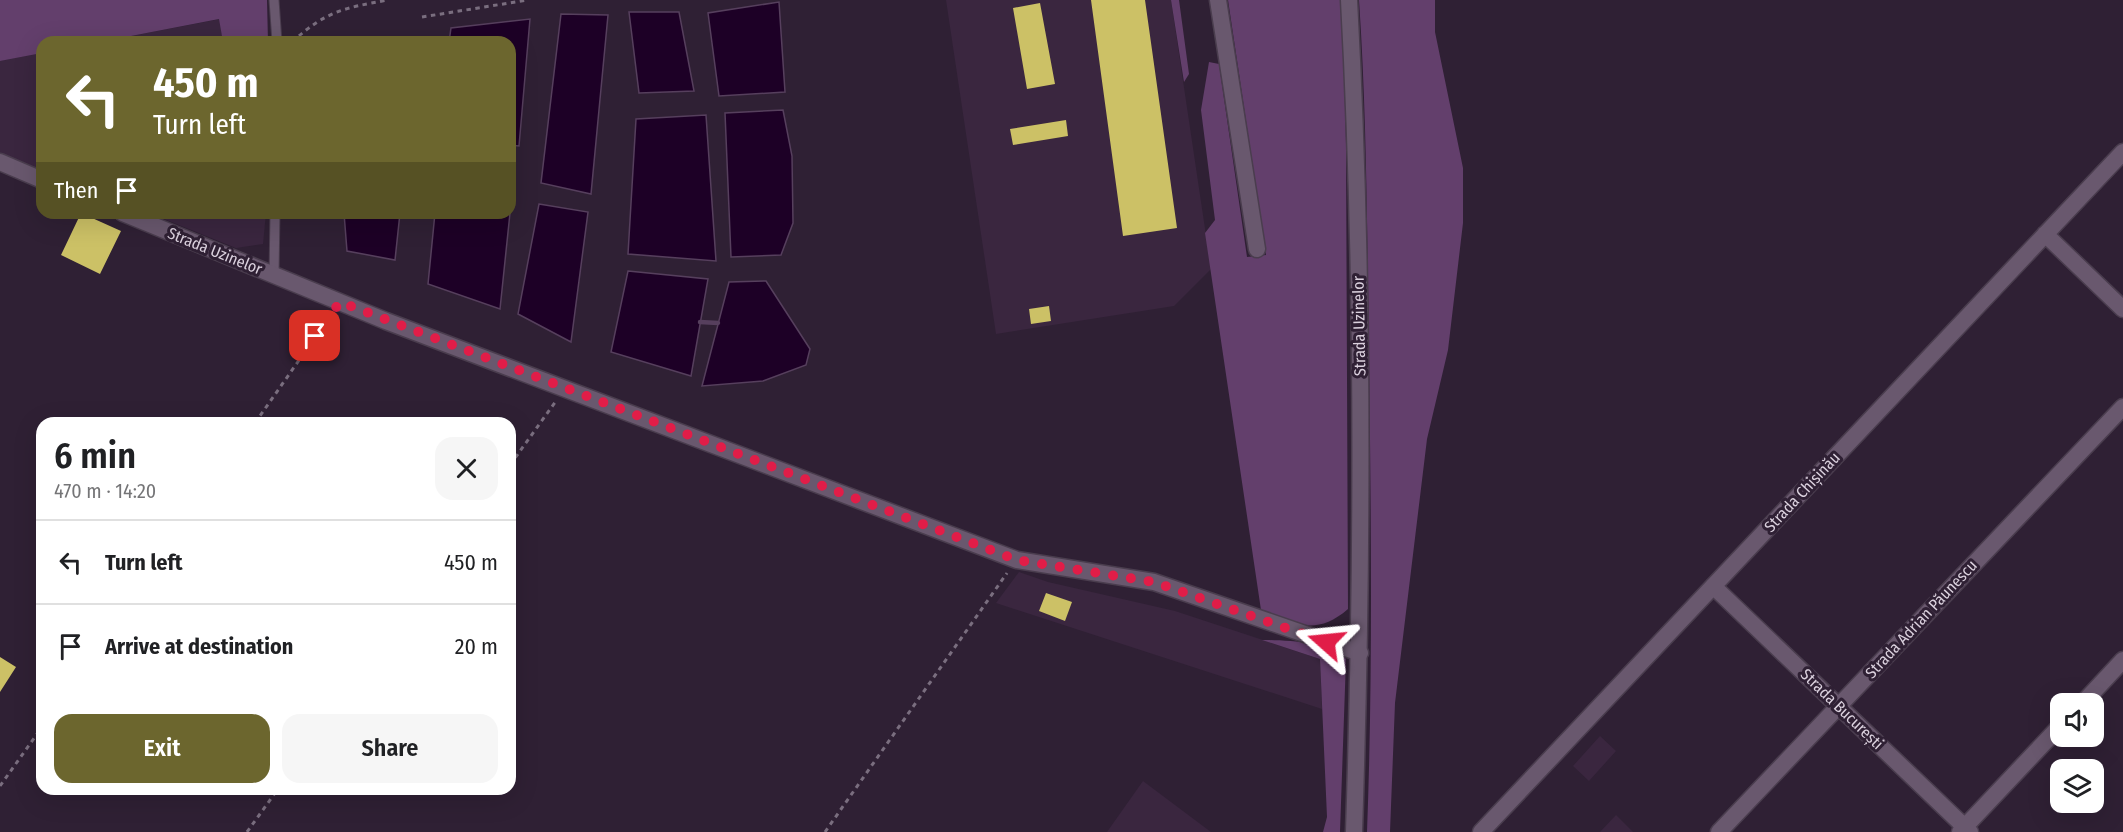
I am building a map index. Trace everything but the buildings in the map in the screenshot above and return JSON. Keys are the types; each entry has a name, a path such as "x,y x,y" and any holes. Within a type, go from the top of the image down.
{"street":[{"path":"1218,0 1257,249"},
{"name":"Strada Uzinelor","path":"1349,0 1357,183 1361,406 1360,652 1354,832"},
{"name":"Strada Chișinău","path":"1481,832 2123,152"},
{"path":"0,162 36,177"},
{"name":"Strada Uzinelor","path":"138,219 340,302 1017,560 1154,582 1360,652"},
{"path":"2044,234 2123,309"},
{"name":"Strada Adrian Păunescu","path":"1719,832 2123,407"},
{"name":"Strada București","path":"1713,586 1965,830"},
{"path":"2092,693 2123,660"},
{"path":"1965,830 2050,737"}],"lane":[{"path":"274,0 277,36"},
{"name":"Strada Uzinelor","path":"274,275 275,219"}],"path":[{"path":"298,36 311,24 337,10 388,0"},
{"path":"422,17 528,0"},
{"path":"259,417 340,302"},
{"path":"516,457 565,389"},
{"path":"825,832 1017,560"},
{"path":"0,786 36,736"},
{"path":"247,832 274,795"}],"shaded area":[{"path":"0,0 267,0 268,36 222,36 219,19 131,36 36,36 36,54 0,61"},
{"path":"946,0 1171,0 1211,269 1174,306 996,334"},
{"path":"1171,0 1179,0 1189,74 1184,82"},
{"path":"1228,0 1342,0 1346,143 1348,609 1326,623 1316,625 1295,623 1261,610 1205,233 1215,220 1201,110 1209,62 1219,64 1247,257 1266,255"},
{"path":"1359,0 1435,0 1435,32 1463,168 1463,223 1448,350 1427,439 1395,703 1390,832 1367,832 1371,653 1370,474 1364,89"},
{"path":"779,2 785,92 719,96 708,13"},
{"path":"629,12 679,12 694,91 639,93"},
{"path":"561,14 608,15 591,194 541,183"},
{"path":"220,19 222,36 131,36"},
{"path":"530,19 519,146 516,146 516,36 450,36 451,28"},
{"path":"36,54 36,168 0,153 0,61"},
{"path":"783,110 792,156 793,223 781,255 731,257 725,113"},
{"path":"706,115 716,261 628,254 636,119"},
{"path":"539,204 588,212 571,342 518,314"},
{"path":"164,219 265,219 263,244 236,248"},
{"path":"344,219 399,219 395,260 347,251"},
{"path":"434,219 509,219 500,309 428,284"},
{"path":"628,271 708,279 691,376 611,352"},
{"path":"766,281 810,349 806,365 763,381 702,386 729,282"},
{"path":"1019,572 1048,582 1175,611 1320,659 1322,709 996,603"},
{"path":"1262,640 1320,646 1340,653 1346,659 1340,832 1323,832 1327,817 1320,659"},
{"path":"1600,736 1616,751 1589,781 1573,766"},
{"path":"1143,781 1211,832 1107,832"},
{"path":"1616,815 1633,832 1600,832"}],"waterway":[{"path":"700,322 718,323"}],"route":[{"path":"315,336 340,302 1017,560 1154,582 1326,642"}]}
